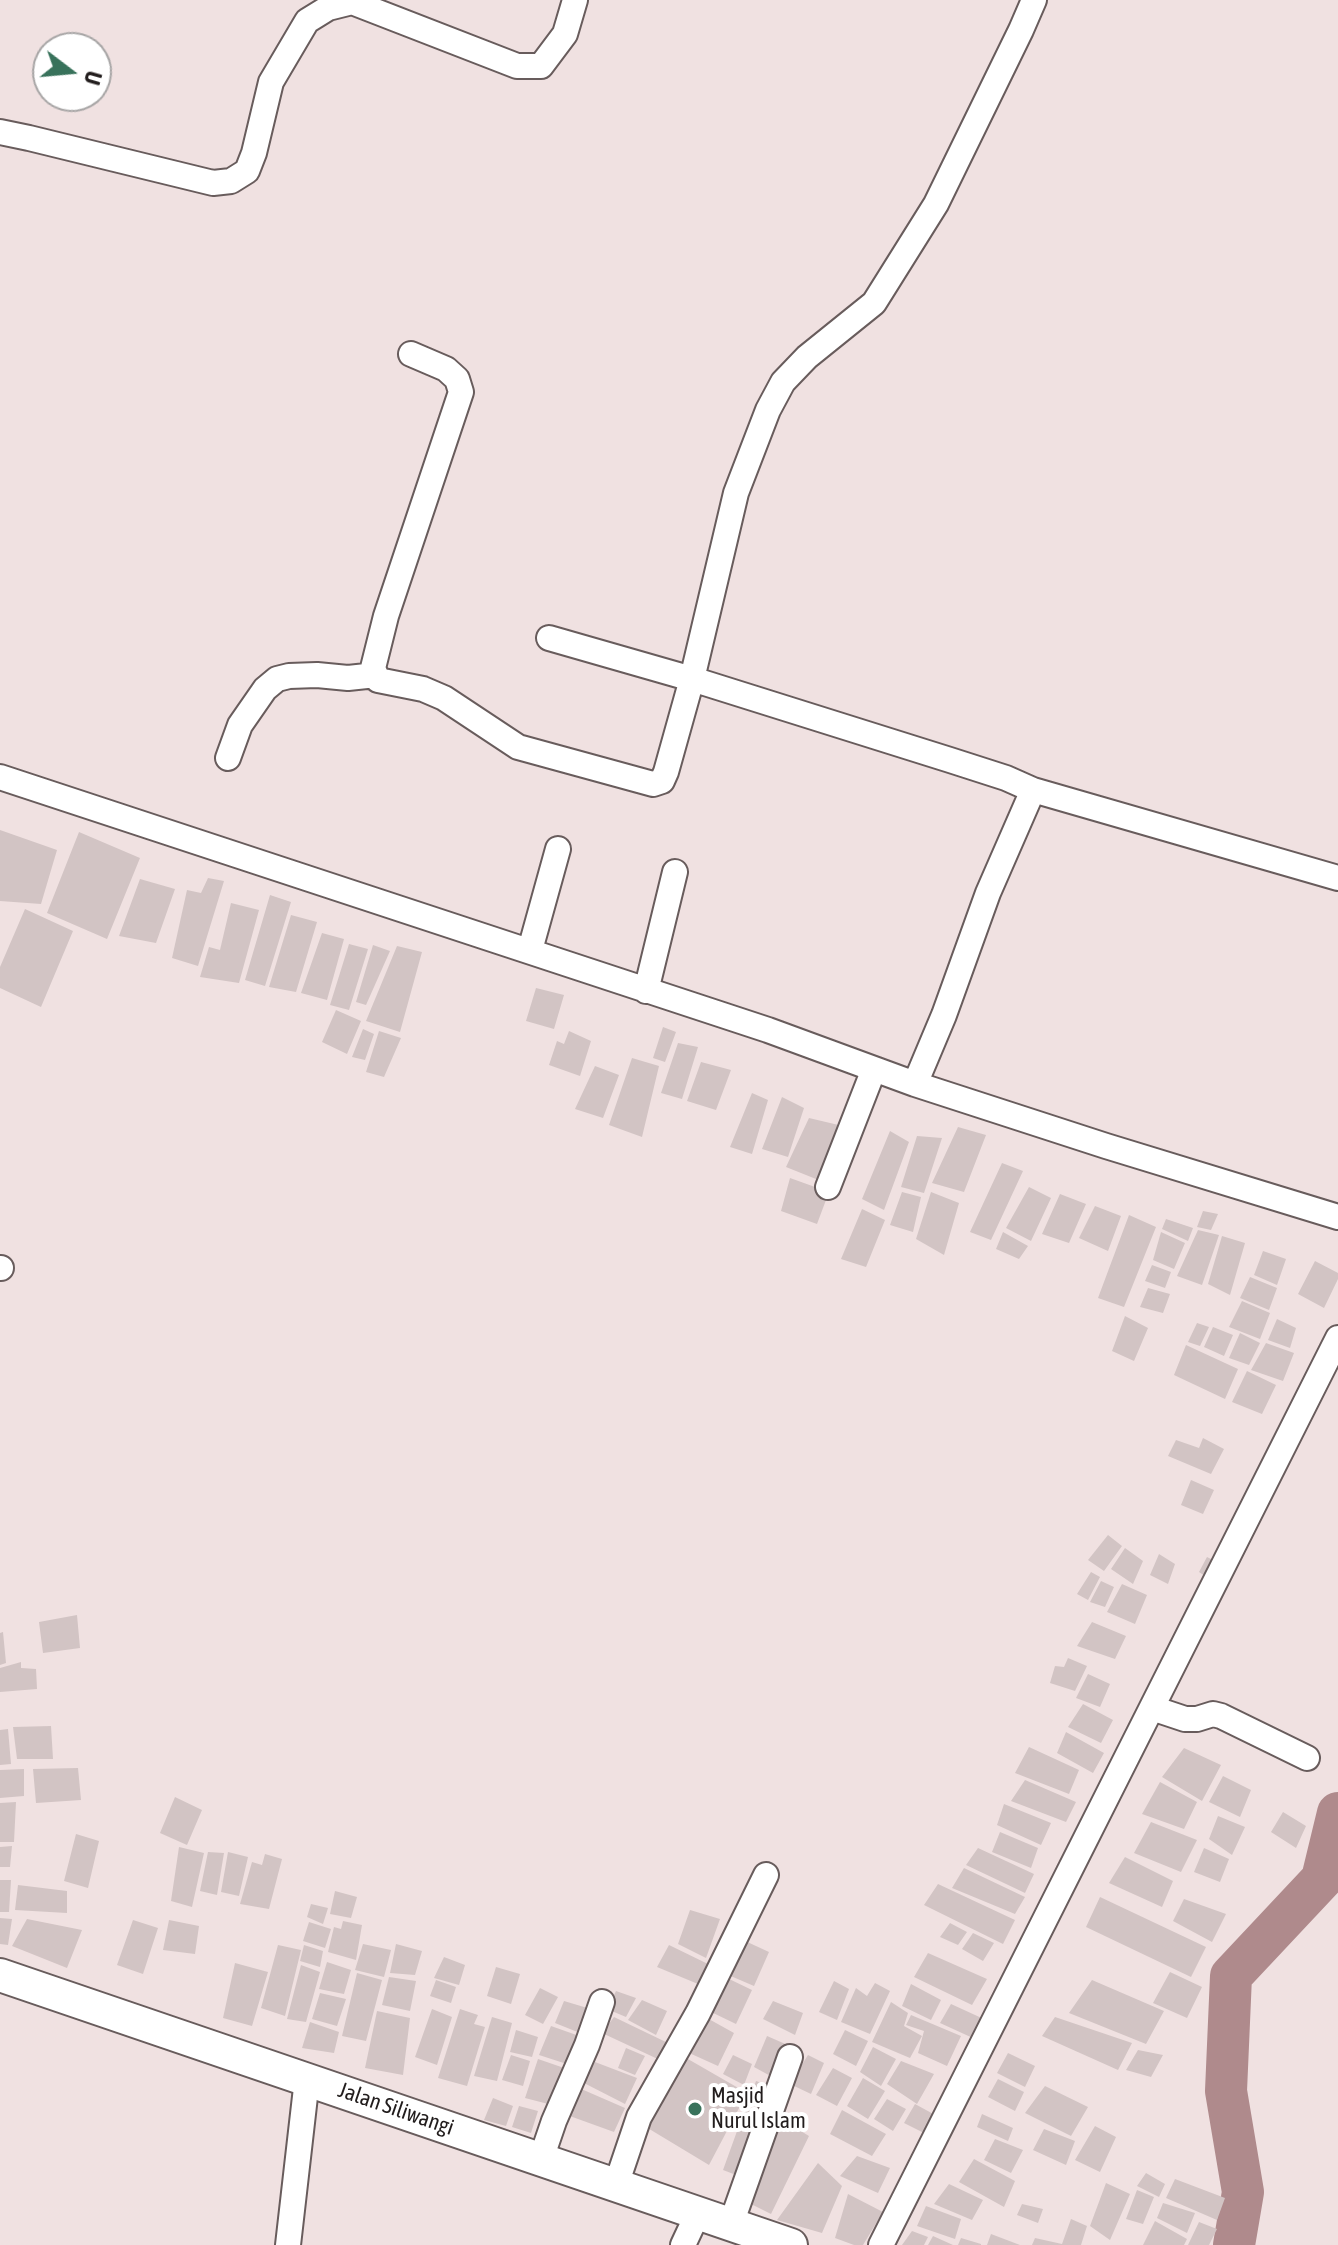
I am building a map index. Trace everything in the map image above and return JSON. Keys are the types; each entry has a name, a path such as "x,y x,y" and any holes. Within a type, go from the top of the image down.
{"main road":[{"name":"Jalan Siliwangi","path":"0,1975 791,2245"}],"street":[{"path":"0,132 213,183 231,181 247,171 271,82 307,21 328,8 352,2 517,66 541,66 565,34 575,0"},
{"path":"411,354 446,369 457,379 461,392 386,616 373,668 378,680 423,689 444,698 518,747 653,784 662,781 692,679 736,493 768,410 783,382 807,357 874,303 936,204 1034,0"},
{"path":"549,638 692,679 1006,778 1033,790 1338,878"},
{"path":"228,758 240,725 265,689 277,679 289,676 348,678 376,675"},
{"path":"0,777 530,950 768,1030 915,1084 1338,1217"},
{"path":"915,1084 944,1015 988,893 1033,790"},
{"path":"530,950 558,849"},
{"path":"646,991 675,872"},
{"path":"828,1187 874,1069"},
{"path":"881,2245 1338,1338"},
{"path":"1152,1708 1185,1719 1213,1714 1221,1716 1307,1758"},
{"path":"616,2185 639,2117 698,2013 766,1875"},
{"path":"541,2159 602,2002"},
{"path":"731,2224 790,2057"},
{"path":"288,2245 307,2079"},
{"path":"683,2245 698,2213"}],"building":[{"path":"0,830 57,850 41,904 0,901"},
{"path":"79,832 140,858 107,939 47,913"},
{"path":"208,878 224,881 198,966 172,958 187,890 201,893"},
{"path":"140,879 175,889 156,943 119,936"},
{"path":"270,895 291,902 265,986 245,980"},
{"path":"231,903 259,910 239,983 200,977 209,947 220,950"},
{"path":"25,909 73,931 41,1007 0,988 0,967"},
{"path":"291,915 317,922 296,992 269,987"},
{"path":"322,933 344,939 327,1000 301,993"},
{"path":"349,944 368,949 349,1010 330,1005"},
{"path":"373,945 390,951 366,1005 356,1002"},
{"path":"397,946 422,952 400,1032 366,1021"},
{"path":"536,988 564,995 554,1029 526,1021"},
{"path":"336,1010 361,1021 347,1054 322,1042"},
{"path":"663,1027 676,1032 665,1062 653,1058"},
{"path":"363,1029 374,1034 365,1060 352,1057"},
{"path":"379,1031 401,1038 384,1077 366,1072"},
{"path":"569,1031 591,1041 580,1076 549,1065 557,1041 564,1044"},
{"path":"678,1043 698,1047 682,1099 661,1093"},
{"path":"632,1058 659,1066 642,1137 609,1125"},
{"path":"701,1062 731,1070 716,1110 687,1101"},
{"path":"595,1066 619,1075 603,1118 575,1109"},
{"path":"752,1093 768,1100 752,1154 730,1147"},
{"path":"782,1097 804,1108 788,1157 762,1149"},
{"path":"809,1118 847,1127 826,1183 786,1167"},
{"path":"958,1127 986,1135 964,1192 932,1183"},
{"path":"890,1131 909,1142 884,1210 862,1199"},
{"path":"917,1136 942,1138 924,1193 901,1187"},
{"path":"1002,1163 1023,1171 991,1240 970,1232"},
{"path":"790,1178 829,1192 817,1224 781,1211"},
{"path":"1029,1187 1051,1198 1031,1241 1006,1228"},
{"path":"902,1192 921,1197 913,1232 890,1225"},
{"path":"931,1192 959,1203 944,1255 916,1239"},
{"path":"1060,1194 1086,1204 1069,1243 1042,1234"},
{"path":"1095,1206 1121,1216 1108,1251 1079,1238"},
{"path":"862,1209 885,1220 866,1267 841,1259"},
{"path":"1203,1211 1218,1214 1211,1230 1197,1227"},
{"path":"1129,1215 1156,1227 1124,1307 1098,1298"},
{"path":"1166,1219 1193,1228 1188,1241 1162,1229"},
{"path":"1198,1230 1219,1235 1202,1285 1177,1276"},
{"path":"1003,1232 1028,1246 1019,1259 996,1249"},
{"path":"1161,1232 1185,1243 1174,1269 1153,1260"},
{"path":"1222,1236 1245,1243 1230,1295 1208,1284"},
{"path":"1263,1251 1286,1259 1277,1285 1254,1275"},
{"path":"1315,1261 1338,1273 1324,1308 1298,1294"},
{"path":"1152,1265 1171,1272 1165,1288 1145,1281"},
{"path":"1250,1277 1277,1288 1269,1310 1240,1298"},
{"path":"1148,1288 1170,1294 1163,1313 1140,1307"},
{"path":"1242,1301 1270,1313 1260,1339 1229,1327"},
{"path":"1125,1316 1148,1328 1134,1361 1112,1351"},
{"path":"1277,1319 1296,1328 1290,1348 1268,1340"},
{"path":"1197,1323 1209,1327 1200,1346 1188,1342"},
{"path":"1213,1327 1233,1335 1224,1356 1204,1347"},
{"path":"1240,1333 1260,1343 1249,1365 1229,1358"},
{"path":"1266,1343 1294,1353 1283,1381 1251,1370"},
{"path":"1186,1345 1238,1369 1225,1399 1174,1375"},
{"path":"1247,1371 1276,1385 1262,1414 1232,1402"},
{"path":"1203,1438 1224,1449 1211,1474 1168,1456 1176,1440 1199,1448"},
{"path":"1191,1480 1214,1490 1203,1514 1181,1505"},
{"path":"1108,1535 1122,1546 1104,1571 1088,1560"},
{"path":"1125,1548 1143,1561 1133,1584 1111,1569"},
{"path":"1159,1554 1175,1564 1168,1584 1150,1575"},
{"path":"1207,1557 1219,1563 1211,1580 1199,1572"},
{"path":"1091,1572 1100,1577 1088,1600 1077,1594"},
{"path":"1101,1581 1114,1587 1105,1607 1090,1602"},
{"path":"1122,1584 1147,1595 1135,1624 1107,1612"},
{"path":"77,1615 80,1648 43,1653 39,1622"},
{"path":"1092,1622 1126,1636 1115,1659 1077,1646"},
{"path":"3,1632 6,1663 0,1665 0,1633"},
{"path":"1068,1658 1087,1666 1075,1691 1050,1683 1055,1666 1064,1667"},
{"path":"21,1662 21,1668 36,1669 37,1689 0,1692 0,1668"},
{"path":"1088,1674 1110,1684 1100,1707 1076,1698"},
{"path":"1083,1704 1113,1720 1101,1743 1068,1727"},
{"path":"51,1726 53,1759 17,1759 13,1727"},
{"path":"8,1729 11,1764 0,1765 0,1730"},
{"path":"1066,1732 1104,1753 1093,1773 1057,1753"},
{"path":"1029,1747 1079,1770 1069,1794 1015,1773"},
{"path":"1184,1748 1221,1765 1202,1801 1162,1777"},
{"path":"78,1768 81,1800 36,1803 33,1769"},
{"path":"24,1769 24,1796 0,1798 0,1770"},
{"path":"1223,1776 1251,1790 1240,1817 1209,1802"},
{"path":"1025,1780 1076,1802 1066,1822 1011,1801"},
{"path":"1160,1782 1197,1802 1184,1829 1142,1814"},
{"path":"175,1797 202,1810 187,1845 160,1833"},
{"path":"16,1802 14,1842 0,1842 0,1803"},
{"path":"1004,1804 1051,1823 1041,1845 997,1825"},
{"path":"1283,1812 1306,1826 1296,1848 1271,1832"},
{"path":"1218,1816 1245,1827 1232,1855 1209,1839"},
{"path":"1151,1822 1197,1840 1181,1872 1134,1853"},
{"path":"1000,1832 1038,1848 1031,1868 992,1852"},
{"path":"76,1834 99,1841 88,1888 64,1881"},
{"path":"12,1846 10,1867 0,1867 0,1847"},
{"path":"179,1847 204,1853 192,1907 171,1901"},
{"path":"978,1848 1034,1874 1025,1893 966,1865"},
{"path":"1204,1848 1229,1859 1220,1882 1194,1872"},
{"path":"208,1852 224,1853 217,1895 200,1891"},
{"path":"228,1852 248,1857 239,1896 221,1892"},
{"path":"265,1854 282,1859 269,1909 240,1904 252,1862 262,1865"},
{"path":"1125,1857 1173,1881 1162,1907 1109,1883"},
{"path":"964,1868 1025,1897 1015,1914 952,1888"},
{"path":"0,1880 11,1880 9,1912 0,1912"},
{"path":"938,1884 1015,1920 1003,1944 924,1905"},
{"path":"18,1885 67,1891 67,1913 15,1910"},
{"path":"335,1891 357,1897 351,1918 330,1914"},
{"path":"1100,1897 1206,1947 1191,1977 1086,1927"},
{"path":"1184,1899 1226,1914 1212,1942 1173,1921"},
{"path":"311,1904 328,1908 323,1924 307,1917"},
{"path":"690,1910 720,1919 706,1958 678,1944"},
{"path":"0,1918 12,1919 8,1945 0,1944"},
{"path":"27,1919 82,1930 67,1968 12,1946"},
{"path":"133,1920 158,1928 143,1974 117,1965"},
{"path":"169,1920 199,1926 195,1954 163,1950"},
{"path":"343,1921 362,1925 356,1960 328,1952 334,1927 341,1929"},
{"path":"309,1922 331,1929 325,1948 303,1941"},
{"path":"950,1923 967,1932 958,1945 940,1937"},
{"path":"973,1933 994,1943 983,1961 962,1949"},
{"path":"743,1940 769,1952 754,1986 726,1974"},
{"path":"363,1944 391,1950 384,1977 355,1970"},
{"path":"396,1944 422,1951 415,1975 390,1973"},
{"path":"278,1945 301,1950 285,2016 261,2008"},
{"path":"304,1945 323,1951 320,1967 300,1961"},
{"path":"669,1945 708,1964 698,1984 657,1967"},
{"path":"928,1953 987,1979 972,2005 914,1977"},
{"path":"444,1957 465,1965 459,1985 434,1978"},
{"path":"327,1962 351,1970 344,1994 319,1989"},
{"path":"235,1963 268,1972 252,2026 223,2018"},
{"path":"301,1965 320,1972 306,2022 287,2019"},
{"path":"496,1967 520,1974 511,2004 487,1996"},
{"path":"1170,1972 1202,1987 1187,2018 1153,2003"},
{"path":"357,1973 382,1980 366,2041 342,2036"},
{"path":"389,1977 416,1981 410,2011 382,2005"},
{"path":"725,1977 752,1990 736,2024 707,2010"},
{"path":"436,1980 456,1987 451,2003 430,1996"},
{"path":"1092,1980 1164,2011 1146,2044 1069,2013"},
{"path":"834,1981 849,1989 837,2020 819,2012"},
{"path":"875,1983 890,1991 870,2034 841,2022 856,1988 867,1996"},
{"path":"911,1984 941,2000 931,2020 902,2006"},
{"path":"540,1988 558,1997 543,2024 525,2015"},
{"path":"616,1991 636,1998 626,2017 607,2009"},
{"path":"320,1993 346,1999 337,2026 312,2019"},
{"path":"642,2000 667,2011 656,2035 628,2020"},
{"path":"564,2001 594,2010 585,2035 555,2023"},
{"path":"773,2001 803,2013 795,2035 763,2019"},
{"path":"891,2002 908,2013 904,2026 922,2036 910,2058 872,2042"},
{"path":"951,2004 986,2020 975,2039 940,2023"},
{"path":"432,2009 452,2017 437,2065 415,2057"},
{"path":"460,2009 478,2015 474,2024 485,2027 467,2086 438,2078"},
{"path":"377,2011 410,2018 403,2075 365,2068"},
{"path":"911,2015 961,2036 947,2066 918,2053 924,2031 906,2025"},
{"path":"492,2017 512,2023 497,2081 474,2076"},
{"path":"614,2017 670,2044 662,2061 602,2033"},
{"path":"1055,2017 1132,2043 1118,2070 1042,2036"},
{"path":"707,2018 734,2033 718,2066 687,2052"},
{"path":"310,2022 339,2032 334,2053 302,2048"},
{"path":"551,2026 585,2038 573,2066 539,2055"},
{"path":"516,2030 538,2037 532,2057 510,2052"},
{"path":"845,2030 868,2041 856,2066 833,2054"},
{"path":"767,2036 790,2046 776,2079 754,2067"},
{"path":"873,2047 896,2059 881,2086 860,2072"},
{"path":"626,2048 645,2056 635,2075 618,2068"},
{"path":"1138,2050 1163,2055 1151,2077 1126,2070"},
{"path":"1008,2053 1035,2066 1025,2087 997,2073"},
{"path":"511,2055 530,2061 523,2086 502,2080"},
{"name":"Masjid Nurul Islam","path":"681,2055 747,2093 709,2165 641,2124"},
{"path":"733,2055 752,2064 744,2085 723,2074"},
{"path":"808,2055 824,2063 811,2094 790,2084"},
{"path":"538,2059 570,2070 556,2106 525,2098"},
{"path":"901,2061 934,2074 917,2104 887,2084"},
{"path":"595,2062 637,2078 625,2104 584,2083"},
{"path":"833,2068 852,2078 837,2106 816,2095"},
{"path":"863,2078 885,2091 868,2119 847,2106"},
{"path":"998,2079 1024,2092 1015,2111 988,2097"},
{"path":"756,2081 774,2087 766,2109 748,2104"},
{"path":"1045,2086 1088,2107 1071,2136 1025,2113"},
{"path":"579,2088 625,2108 614,2132 567,2115"},
{"path":"493,2098 513,2106 506,2126 484,2120"},
{"path":"887,2099 906,2109 893,2131 874,2119"},
{"path":"915,2104 937,2116 928,2135 904,2123"},
{"path":"519,2106 538,2111 531,2133 512,2127"},
{"path":"745,2109 765,2114 744,2178 723,2170"},
{"path":"842,2110 886,2134 872,2156 830,2134"},
{"path":"982,2114 1013,2128 1008,2141 977,2127"},
{"path":"776,2116 809,2136 771,2214 747,2202"},
{"path":"1095,2126 1116,2137 1100,2172 1075,2160"},
{"path":"1044,2129 1075,2141 1066,2165 1033,2150"},
{"path":"995,2139 1023,2150 1011,2173 984,2160"},
{"path":"857,2156 890,2168 878,2193 840,2176"},
{"path":"974,2159 1015,2181 1004,2207 959,2182"},
{"path":"818,2163 842,2186 822,2233 777,2220"},
{"path":"1146,2173 1165,2184 1159,2197 1137,2186"},
{"path":"1175,2179 1225,2198 1217,2220 1166,2198"},
{"path":"1106,2183 1130,2194 1110,2240 1090,2226"},
{"path":"949,2184 983,2200 972,2220 934,2204"},
{"path":"1137,2190 1154,2197 1143,2224 1126,2219"},
{"path":"848,2194 883,2212 863,2245 835,2238"},
{"path":"1163,2203 1195,2213 1187,2233 1157,2218"},
{"path":"1022,2204 1043,2209 1038,2223 1017,2215"},
{"path":"926,2206 961,2219 955,2239 917,2226"},
{"path":"1071,2219 1087,2226 1081,2245 1032,2245 1035,2238 1062,2244"},
{"path":"1155,2221 1187,2239 1184,2245 1143,2245"},
{"path":"1199,2222 1217,2229 1209,2245 1188,2245"},
{"path":"912,2231 928,2237 924,2245 902,2245"},
{"path":"991,2234 1020,2245 987,2245"},
{"path":"933,2236 953,2245 928,2245"},
{"path":"961,2238 981,2244 981,2245 958,2245"}],"waterway":[{"path":"1234,2245 1243,2192 1226,2091 1231,1976 1322,1879 1338,1813"}],"place":[{"name":"Masjid Nurul Islam","path":"695,2109"}]}
